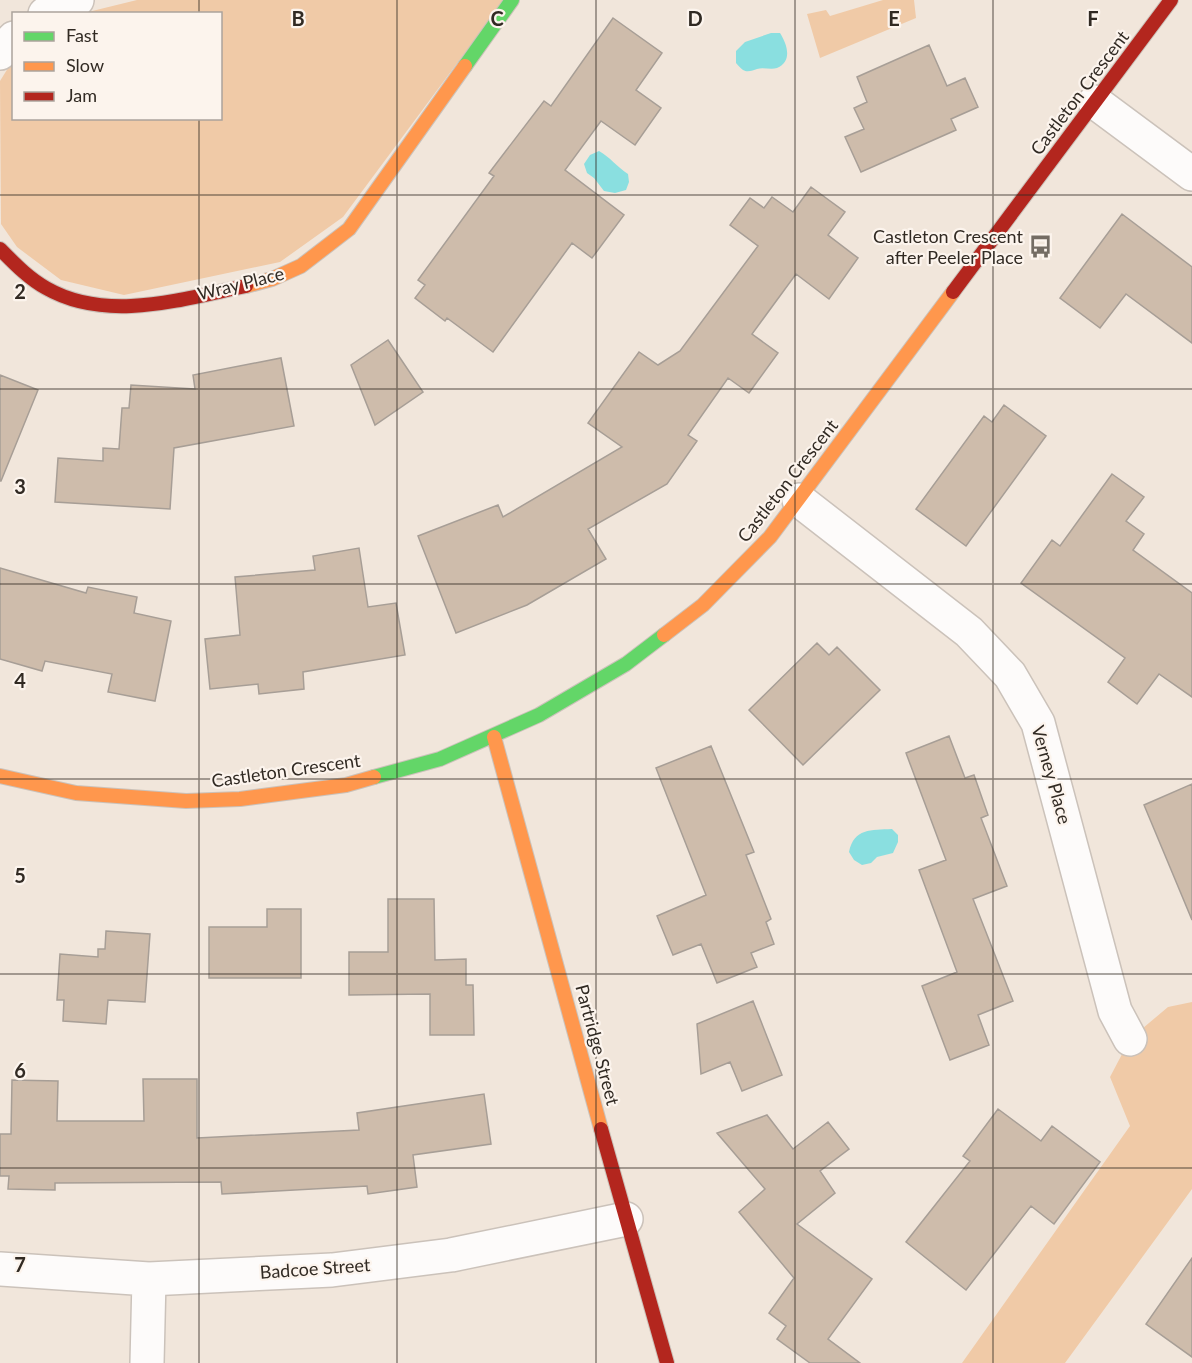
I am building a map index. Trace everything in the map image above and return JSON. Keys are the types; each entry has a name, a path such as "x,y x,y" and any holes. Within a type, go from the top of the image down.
{"street":[{"path":"48,12 57,6 77,0"},
{"name":"Wray Place","path":"0,249 16,267 37,283 64,297 90,304 123,308 155,304 260,282 294,270 319,254 349,229 512,0"},
{"name":"Castleton Crescent","path":"0,776 76,793 186,801 240,800 346,785 440,759 494,737 539,715 626,664 703,605 770,537 1171,0"},
{"path":"0,53 12,40"},
{"path":"1095,102 1192,174"},
{"name":"Verney Place","path":"799,500 969,632 1010,675 1038,723 1115,1011 1130,1039"},
{"name":"Partridge Street","path":"494,737 667,1363"},
{"name":"Badcoe Street","path":"0,1269 148,1279 332,1270 451,1255 626,1219"},
{"path":"147,1363 148,1279"}],"shaded area":[{"path":"137,0 504,0 343,217 280,262 124,295 61,280 17,247 1,224 0,81 12,62 12,120 222,120 222,12 88,12"},
{"path":"883,0 914,0 916,18 820,58 807,14 826,10 830,16"},
{"path":"1192,1002 1192,1189 1065,1363 962,1363 1130,1126 1110,1077 1130,1039 1168,1007"}],"water":[{"path":"771,33 780,33 783,37 787,57 782,65 775,69 759,68 745,71 742,69 736,63 736,51 745,42"},
{"path":"599,151 628,174 629,182 626,190 615,193 604,191 587,173 584,164 590,155"},
{"path":"892,829 898,835 898,842 893,853 877,857 871,863 862,865 854,860 849,852 851,844 859,834 870,830"}],"building":[{"path":"613,18 662,53 636,90 661,108 635,145 601,121 565,170 624,215 592,258 572,243 493,352 447,318 445,321 415,298 425,285 418,280 494,176 489,173 544,101 551,106"},
{"path":"929,45 947,86 965,78 978,107 951,119 956,130 861,172 845,137 864,129 854,108 867,102 857,77"},
{"path":"811,187 845,212 828,235 858,258 829,299 796,274 752,334 778,353 749,393 728,378 688,435 697,441 667,484 588,529 606,559 527,605 456,633 418,536 498,505 503,517 622,447 588,423 639,352 658,365 680,351 758,246 730,225 750,198 764,208 772,197 793,212"},
{"path":"1122,214 1192,267 1192,343 1126,294 1100,328 1060,298"},
{"path":"388,340 423,392 375,425 351,365"},
{"path":"281,358 294,426 174,448 170,509 55,502 58,458 103,461 103,448 119,449 122,408 129,408 131,385 195,389 193,375"},
{"path":"0,375 38,390 1,481 0,481"},
{"path":"1004,405 1046,436 966,546 916,509 984,416 992,422"},
{"path":"1112,474 1144,497 1126,521 1144,534 1133,550 1192,593 1192,697 1159,674 1137,704 1108,682 1125,658 1021,583 1052,540 1060,546"},
{"path":"359,548 368,607 396,603 405,655 303,672 304,689 259,694 258,684 210,689 205,639 240,635 235,577 315,570 313,556"},
{"path":"0,568 86,593 88,587 137,597 134,613 171,621 155,701 108,692 112,674 45,661 42,671 0,659"},
{"path":"817,643 829,655 837,647 880,690 803,765 749,710"},
{"path":"949,736 965,778 974,775 988,815 981,818 1007,886 973,899 1013,1001 978,1015 989,1045 950,1060 922,986 957,972 919,870 946,860 906,753"},
{"path":"711,746 754,852 746,855 771,919 766,922 774,944 751,953 757,967 717,983 701,944 673,955 657,916 706,895 656,768"},
{"path":"1192,784 1192,920 1144,805"},
{"path":"388,899 434,899 435,960 466,959 466,985 473,985 474,1035 430,1035 430,994 349,995 349,952 388,952"},
{"path":"267,909 301,909 301,978 209,978 209,927 267,927"},
{"path":"106,931 150,934 145,1002 108,1000 106,1024 63,1021 64,1000 57,1000 60,954 98,957 98,949 105,949"},
{"path":"753,1001 782,1075 742,1091 730,1062 701,1074 697,1024"},
{"path":"143,1079 197,1079 197,1138 359,1130 357,1113 484,1094 491,1144 413,1155 417,1187 368,1194 367,1186 222,1194 221,1182 55,1183 55,1190 8,1189 9,1176 0,1176 0,1134 11,1134 12,1080 58,1081 57,1121 144,1121"},
{"path":"998,1109 1041,1141 1052,1126 1100,1162 1054,1224 1031,1206 966,1290 906,1242 970,1161 963,1156"},
{"path":"767,1115 793,1149 828,1122 849,1149 820,1171 835,1193 797,1224 872,1279 828,1339 860,1363 810,1363 777,1339 786,1326 769,1313 794,1278 739,1212 765,1189 717,1133"},
{"path":"1192,1258 1192,1357 1146,1324"}],"traffic: fast":[{"path":"465,66 512,0"},
{"path":"374,777 440,759 539,715 626,664 664,635"}],"traffic: slow":[{"path":"246,286 272,279 301,266 349,229 465,66"},
{"path":"664,635 703,605 770,537 953,292"},
{"path":"494,737 601,1129"},
{"path":"0,776 76,793 186,801 240,799 346,785 374,777"}],"traffic: jam":[{"path":"953,292 1171,0"},
{"path":"0,249 39,284 69,298 94,304 119,306 171,302 246,286"},
{"path":"601,1129 667,1363"}],"place":[{"name":"Castleton Crescent after Peeler Place","path":"1041,247"}]}
